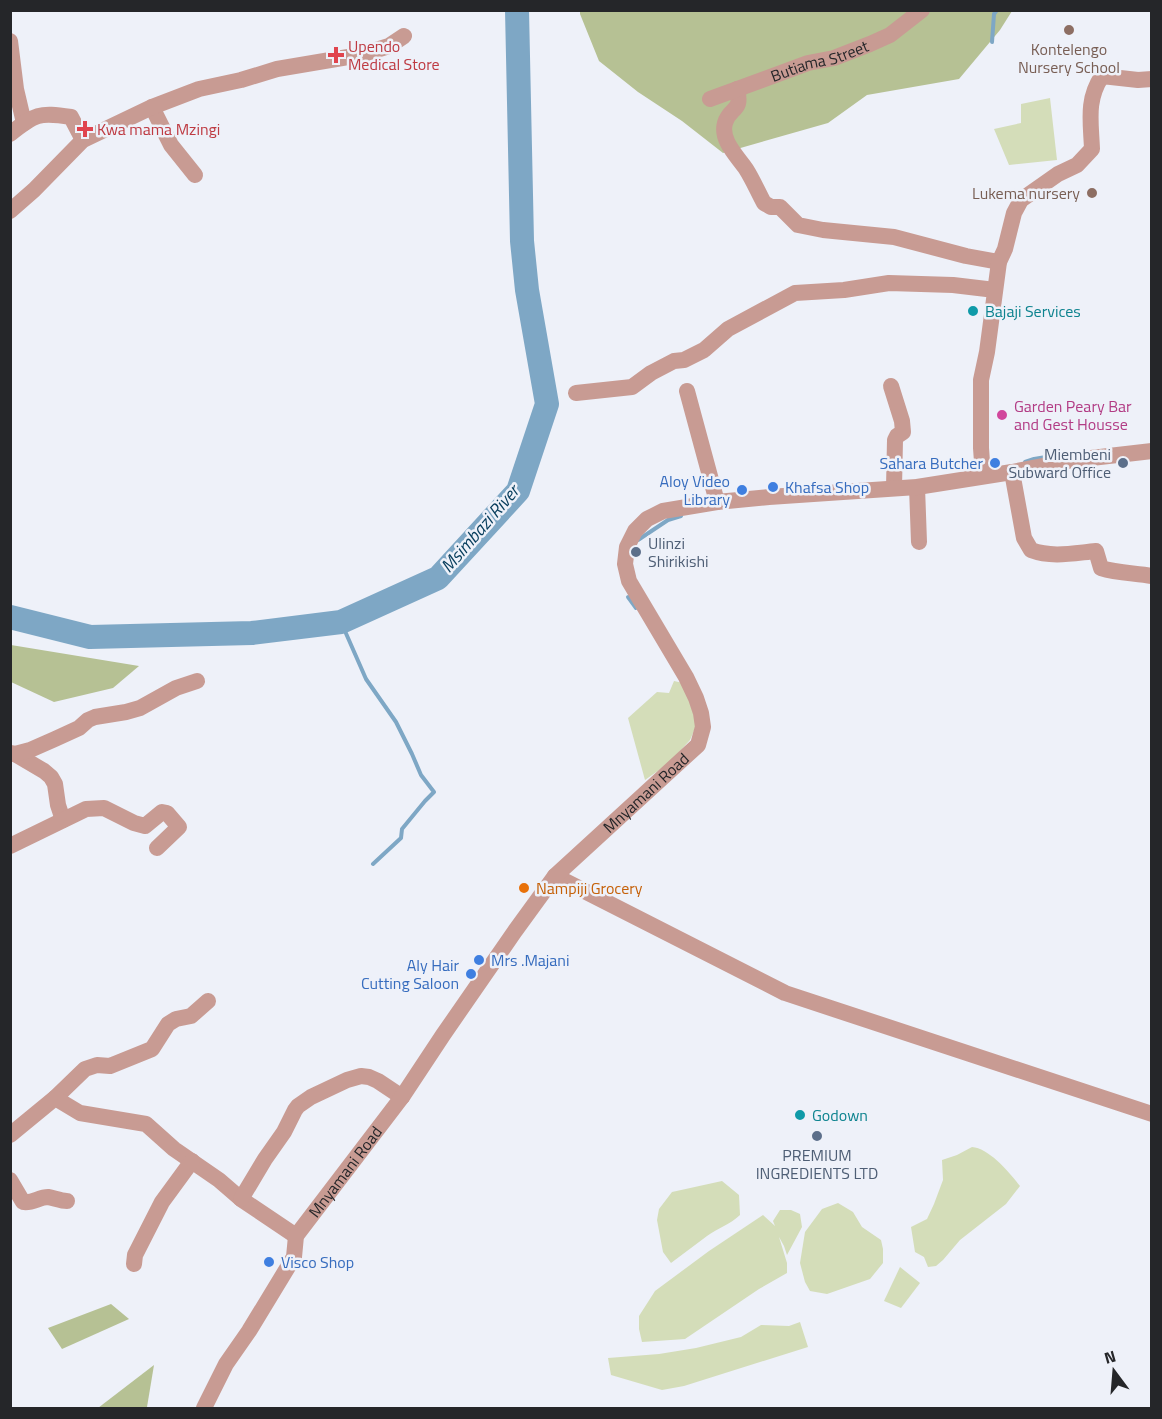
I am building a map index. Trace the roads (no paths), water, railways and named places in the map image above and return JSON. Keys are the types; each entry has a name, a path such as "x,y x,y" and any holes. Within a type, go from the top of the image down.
{"street":[{"name":"Butiama Street","path":"710,99 808,63 834,58 890,35 922,10"},
{"path":"10,211 83,140 152,107 199,89 277,69 360,55 389,46 404,36"},
{"path":"10,41 16,89 24,123"},
{"path":"983,476 981,380 999,262 1005,249 1014,213 1021,200 1058,174 1077,165 1092,149 1092,98 1102,76 1138,80 1152,79"},
{"path":"737,89 739,104 724,123 725,136 738,160 746,168 762,200 768,206 780,207 798,225 823,230 894,237 966,256 999,262"},
{"path":"152,107 171,145 195,175"},
{"path":"10,134 37,115 55,114 71,117 83,140"},
{"path":"576,393 632,387 651,373 674,361 684,360 704,350 728,329 795,293 844,290 889,283 952,285 995,290"},
{"path":"891,386 902,421 903,432 895,440 894,488"},
{"path":"687,391 717,502"},
{"name":"Mnyamani Road","path":"204,1408 226,1364 294,1257 296,1236 402,1097 515,930 555,876 698,745 703,728 696,698 629,581 625,564 627,547 635,531 647,519 663,511 717,502 917,487 1074,460 1152,451"},
{"path":"1012,472 1024,538 1031,550 1050,555 1096,551 1101,568 1112,572 1152,576"},
{"path":"917,487 920,542"},
{"path":"13,753 30,750 56,739 95,717 140,708 176,688 197,681"},
{"path":"13,753 51,777 55,784 63,820"},
{"path":"10,846 86,809 104,808 145,826 165,812 179,827 157,848"},
{"path":"555,876 785,993 1152,1114"},
{"path":"10,1135 55,1098 80,1072 97,1065 110,1066 152,1048 168,1024 176,1019 191,1016 208,1001"},
{"path":"242,1199 284,1132 295,1110 311,1097 360,1076 369,1077 402,1097"},
{"path":"55,1098 80,1113 146,1124 174,1149 296,1236"},
{"path":"134,1264 135,1255 162,1202 192,1161"},
{"path":"10,1180 23,1202 28,1203 48,1197 67,1201"}],"waterway":[{"name":"Msimbazi River","path":"10,617 90,637 252,633 341,622 438,578 518,491 547,404 527,290 522,241 517,10"},
{"path":"992,42 994,14 997,10"},
{"path":"1025,462 1052,456"},
{"path":"638,540 668,520 681,516"},
{"path":"628,597 636,608"},
{"path":"341,622 366,679 396,722 421,775 434,792 402,829 401,838 373,864"}],"place":[{"name":"Kontelengo Nursery School","path":"1069,30"},
{"name":"Upendo Medical Store","path":"336,55"},
{"name":"Kwa mama Mzingi","path":"85,129"},
{"name":"Lukema nursery","path":"1092,193"},
{"name":"Bajaji Services","path":"973,311"},
{"name":"Garden Peary Bar and Gest Housse","path":"1002,415"},
{"name":"Sahara Butcher","path":"995,463"},
{"name":"Miembeni Subward Office","path":"1123,463"},
{"name":"Khafsa Shop","path":"773,487"},
{"name":"Aloy Video Library","path":"742,490"},
{"name":"Ulinzi Shirikishi","path":"636,552"},
{"name":"Nampiji Grocery","path":"524,888"},
{"name":"Mrs .Majani","path":"479,960"},
{"name":"Aly Hair Cutting Saloon","path":"471,974"},
{"name":"Godown","path":"800,1115"},
{"name":"PREMIUM INGREDIENTS LTD","path":"817,1136"},
{"name":"Visco Shop","path":"269,1262"}]}
